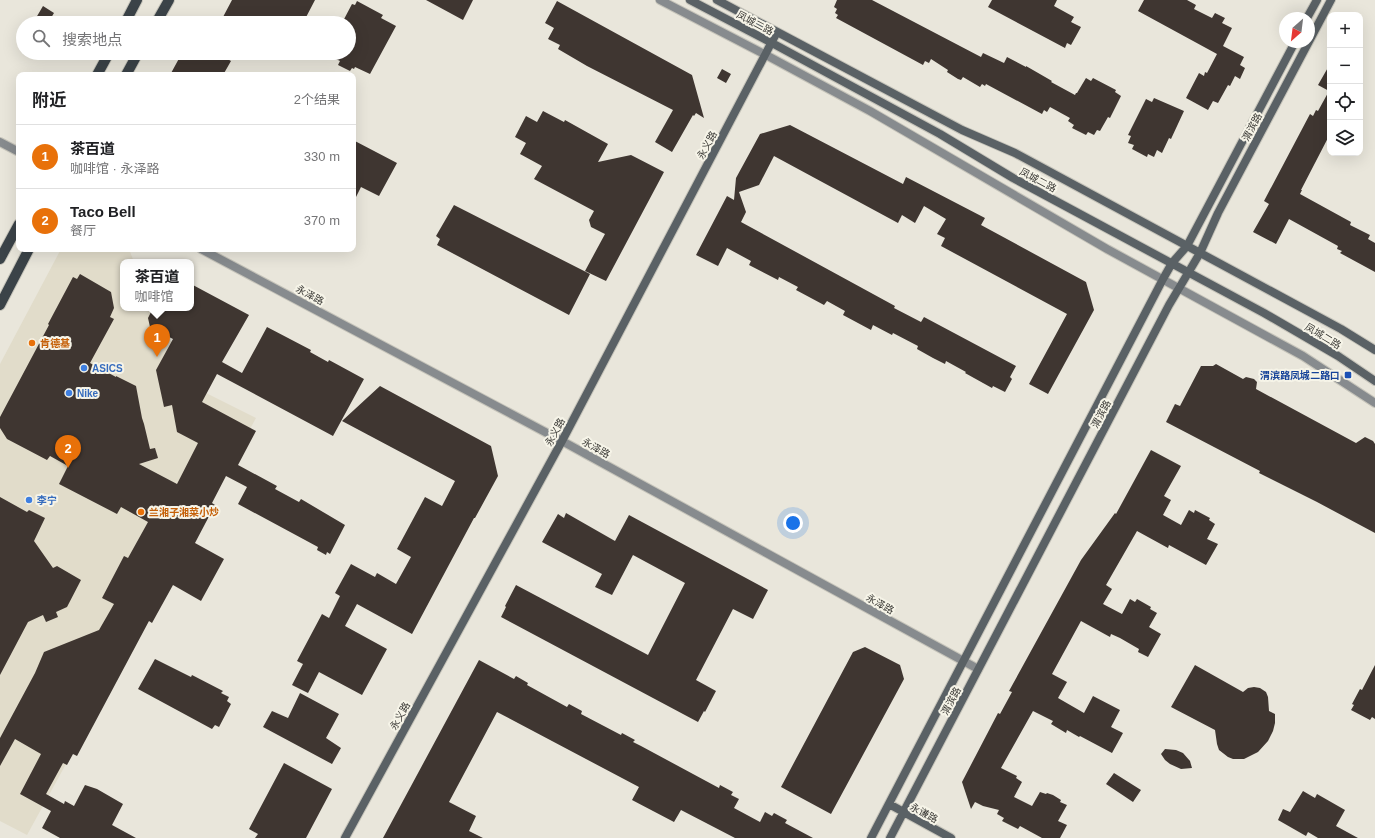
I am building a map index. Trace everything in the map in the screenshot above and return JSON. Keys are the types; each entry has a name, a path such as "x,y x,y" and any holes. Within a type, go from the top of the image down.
{"main road":[{"path":"128,16 136,0"},
{"path":"160,16 169,0"},
{"path":"99,72 105,60"},
{"path":"128,72 134,60"},
{"path":"0,259 16,230"},
{"path":"0,305 27,252"}],"street":[{"path":"660,0 870,111 1107,249 1180,288 1232,319 1303,356 1375,403"},
{"name":"凤城二路","path":"690,0 940,134 1013,178 1188,271 1308,338 1375,381"},
{"name":"凤城二路","path":"717,0 962,130 1015,153 1341,329 1375,350"},
{"path":"1311,12 1317,0"},
{"name":"渭滨路","path":"890,838 1169,305 1200,252 1218,213 1331,0"},
{"name":"永义路","path":"345,838 562,441 778,32"},
{"name":"渭滨路","path":"872,838 1163,279 1172,263 1187,246 1292,48"},
{"path":"0,142 16,150"},
{"name":"永泽路","path":"207,252 562,441 978,669"},
{"name":"永谦路","path":"889,804 951,838"}],"shaded area":[{"path":"59,252 130,252 133,259 120,259 120,311 151,311 160,335 217,366 202,391 256,418 27,835 0,821 0,364"}],"building":[{"path":"232,0 315,0 307,16 224,16"},
{"path":"426,0 473,0 463,20"},
{"path":"837,0 872,0 981,57 983,53 1004,63 1007,57 1026,66 1075,95 1086,78 1091,81 1093,78 1116,90 1115,92 1121,96 1110,118 1108,117 1100,131 1097,130 1094,135 1088,132 1086,135 1072,128 1074,125 1068,121 1070,118 1050,107 1047,112 1044,110 1042,114 986,84 985,86 982,84 980,87 963,77 961,80 958,79 947,72 948,70 931,59 929,63 925,61 923,65 836,18 838,15 835,13 837,9 834,7"},
{"path":"992,0 1057,0 1054,6 1074,17 1071,22 1081,27 1071,45 1067,43 1065,48 988,7"},
{"path":"1144,0 1187,0 1196,5 1194,9 1212,18 1215,13 1225,18 1222,23 1232,28 1223,46 1244,57 1240,65 1245,68 1240,79 1235,76 1218,103 1213,101 1208,110 1186,98 1199,73 1204,76 1205,72 1207,73 1217,54 1138,11"},
{"path":"357,1 383,15 381,18 396,26 370,74 355,67 350,71 338,65 340,61 338,60 356,60 356,16 346,16 352,4 355,5"},
{"path":"557,1 692,75 704,118 696,113 694,116 693,115 672,152 655,142 673,110 587,66 558,49 560,45 548,39 554,28 545,23"},
{"path":"43,6 54,13 52,16 37,16"},
{"path":"178,60 231,61 225,72 172,72"},
{"path":"722,69 731,74 726,83 717,78"},
{"path":"1327,69 1327,90 1318,85"},
{"path":"1327,95 1327,140 1300,194 1351,222 1350,225 1370,235 1368,239 1375,243 1375,272 1340,253 1342,251 1337,249 1338,246 1289,219 1276,244 1253,232 1269,204 1264,201 1310,114 1313,116 1316,110 1318,111"},
{"path":"1154,98 1184,111 1171,139 1169,138 1162,153 1157,150 1154,157 1148,154 1147,157 1132,149 1134,145 1128,143 1131,136 1128,135 1146,99 1152,102"},
{"path":"543,111 564,122 565,120 608,144 598,162 631,155 664,172 606,281 585,271 605,234 591,227 589,220 594,211 534,179 542,166 520,154 526,143 515,137 526,116 537,122"},
{"path":"790,125 903,184 906,177 985,218 981,225 1086,282 1094,310 1048,394 1029,384 1067,314 941,246 945,238 937,234 946,219 924,206 915,223 902,215 898,223 774,156 759,185 739,192 746,212 741,222 895,306 894,308 921,322 924,317 1016,366 1010,377 1012,379 1005,392 993,386 992,388 946,361 945,364 933,358 917,349 918,346 893,333 892,335 873,325 871,330 843,315 845,311 827,301 824,305 796,290 798,287 779,277 778,280 749,265 751,261 727,248 718,266 696,255 727,196 734,200 736,178 760,134"},
{"path":"356,142 397,163 379,196 361,187 356,197"},
{"path":"454,205 590,274 569,315 437,245 440,239 436,236"},
{"path":"80,274 111,292 114,308 110,317 114,319 90,363 136,386 150,449 155,448 158,458 139,464 177,484 198,443 177,432 172,405 164,407 156,370 173,339 150,327 148,318 152,311 194,311 194,286 249,315 222,362 242,373 267,327 311,350 310,352 328,362 329,360 364,379 333,436 217,374 202,402 256,431 238,465 277,486 275,489 299,502 301,499 345,525 330,554 327,552 326,555 317,550 318,547 238,504 247,487 226,476 212,503 215,505 195,543 224,559 201,601 173,585 152,623 149,621 77,756 73,754 67,765 63,763 46,794 64,804 65,801 74,806 85,785 97,789 123,804 112,825 136,838 60,838 42,828 51,811 20,794 41,754 15,739 0,766 0,738 35,673 44,652 99,630 114,604 102,598 124,556 128,558 148,522 121,507 117,514 59,484 68,466 50,456 47,460 7,439 0,428 0,417 49,325 48,324 73,277 77,279"},
{"path":"1216,364 1243,379 1246,377 1254,379 1257,382 1256,389 1356,443 1365,437 1373,441 1375,444 1375,533 1259,473 1260,471 1166,422 1175,404 1180,406 1201,366 1213,366"},
{"path":"380,386 491,446 498,476 412,634 357,604 345,626 387,649 362,695 319,672 308,693 292,685 303,664 297,661 322,614 329,618 340,596 335,593 351,564 375,577 377,573 396,584 411,557 397,549 425,497 442,506 455,481 342,421"},
{"path":"1151,450 1181,466 1164,496 1171,500 1163,515 1181,525 1189,510 1194,513 1195,510 1210,518 1209,520 1215,524 1207,539 1218,544 1206,565 1169,545 1168,548 1137,531 1106,585 1112,589 1103,604 1122,614 1130,599 1135,602 1137,599 1151,607 1150,609 1157,613 1149,627 1161,634 1148,657 1138,652 1139,649 1120,638 1111,634 1110,637 1081,621 1052,674 1067,682 1058,698 1084,713 1093,696 1120,710 1111,727 1123,733 1112,753 1067,730 1066,733 1051,724 1053,721 1033,711 1001,768 1017,776 1016,778 1022,782 1014,797 1032,806 1040,792 1047,793 1053,795 1061,800 1060,802 1067,805 1058,821 1067,825 1060,838 1042,838 1020,826 1018,829 1002,821 1004,818 997,814 999,810 983,806 975,802 971,809 962,782 998,713 1000,714 1012,692 1009,691 1081,560 1115,513 1116,514"},
{"path":"0,497 27,512 29,510 45,518 34,541 53,568 57,566 81,580 67,607 56,612 58,617 46,622 43,615 28,622 0,675"},
{"path":"566,513 615,541 629,515 768,590 753,619 733,609 696,680 716,691 698,722 501,617 516,585 648,655 685,583 633,555 612,595 595,587 602,574 542,542 558,514 564,518"},
{"path":"865,647 900,665 904,679 831,814 781,787 853,652"},
{"path":"155,659 191,677 192,675 223,691 221,693 229,697 227,701 231,704 219,727 215,725 212,729 138,689"},
{"path":"479,660 514,679 516,676 528,683 527,685 567,707 569,704 582,711 581,714 621,735 622,733 635,740 633,742 719,788 720,785 733,792 731,795 739,799 734,808 760,822 765,812 772,816 774,813 787,820 785,823 813,838 735,838 681,810 674,822 632,800 639,787 497,712 449,802 476,816 469,831 483,838 383,838"},
{"path":"1195,665 1243,692 1248,688 1254,687 1260,688 1266,692 1269,711 1275,714 1275,723 1268,741 1258,752 1244,759 1233,759 1228,757 1219,750 1215,730 1171,707"},
{"path":"1375,665 1375,719 1372,717 1370,720 1351,710 1354,705 1352,704 1360,689 1362,690"},
{"path":"300,693 339,714 326,738 341,748 332,764 263,727 272,711 288,718"},
{"path":"1165,749 1176,750 1183,753 1190,761 1192,768 1181,769 1170,764 1161,754"},
{"path":"284,763 332,789 306,838 255,838 258,834 249,829"},
{"path":"1114,773 1141,790 1133,802 1106,784"},
{"path":"1303,791 1315,798 1317,794 1345,810 1336,826 1358,838 1318,838 1308,832 1306,836 1278,820 1283,809 1290,812"}],"place":[{"name":"肯德基","path":"32,343"},
{"name":"茶百道","path":"157,357"},
{"name":"ASICS","path":"84,368"},
{"name":"渭滨路凤城二路口","path":"1348,375"},
{"name":"Nike","path":"69,393"},
{"name":"Taco Bell","path":"68,468"},
{"name":"李宁","path":"29,500"},
{"name":"兰湘子湘菜小炒","path":"141,512"}]}
